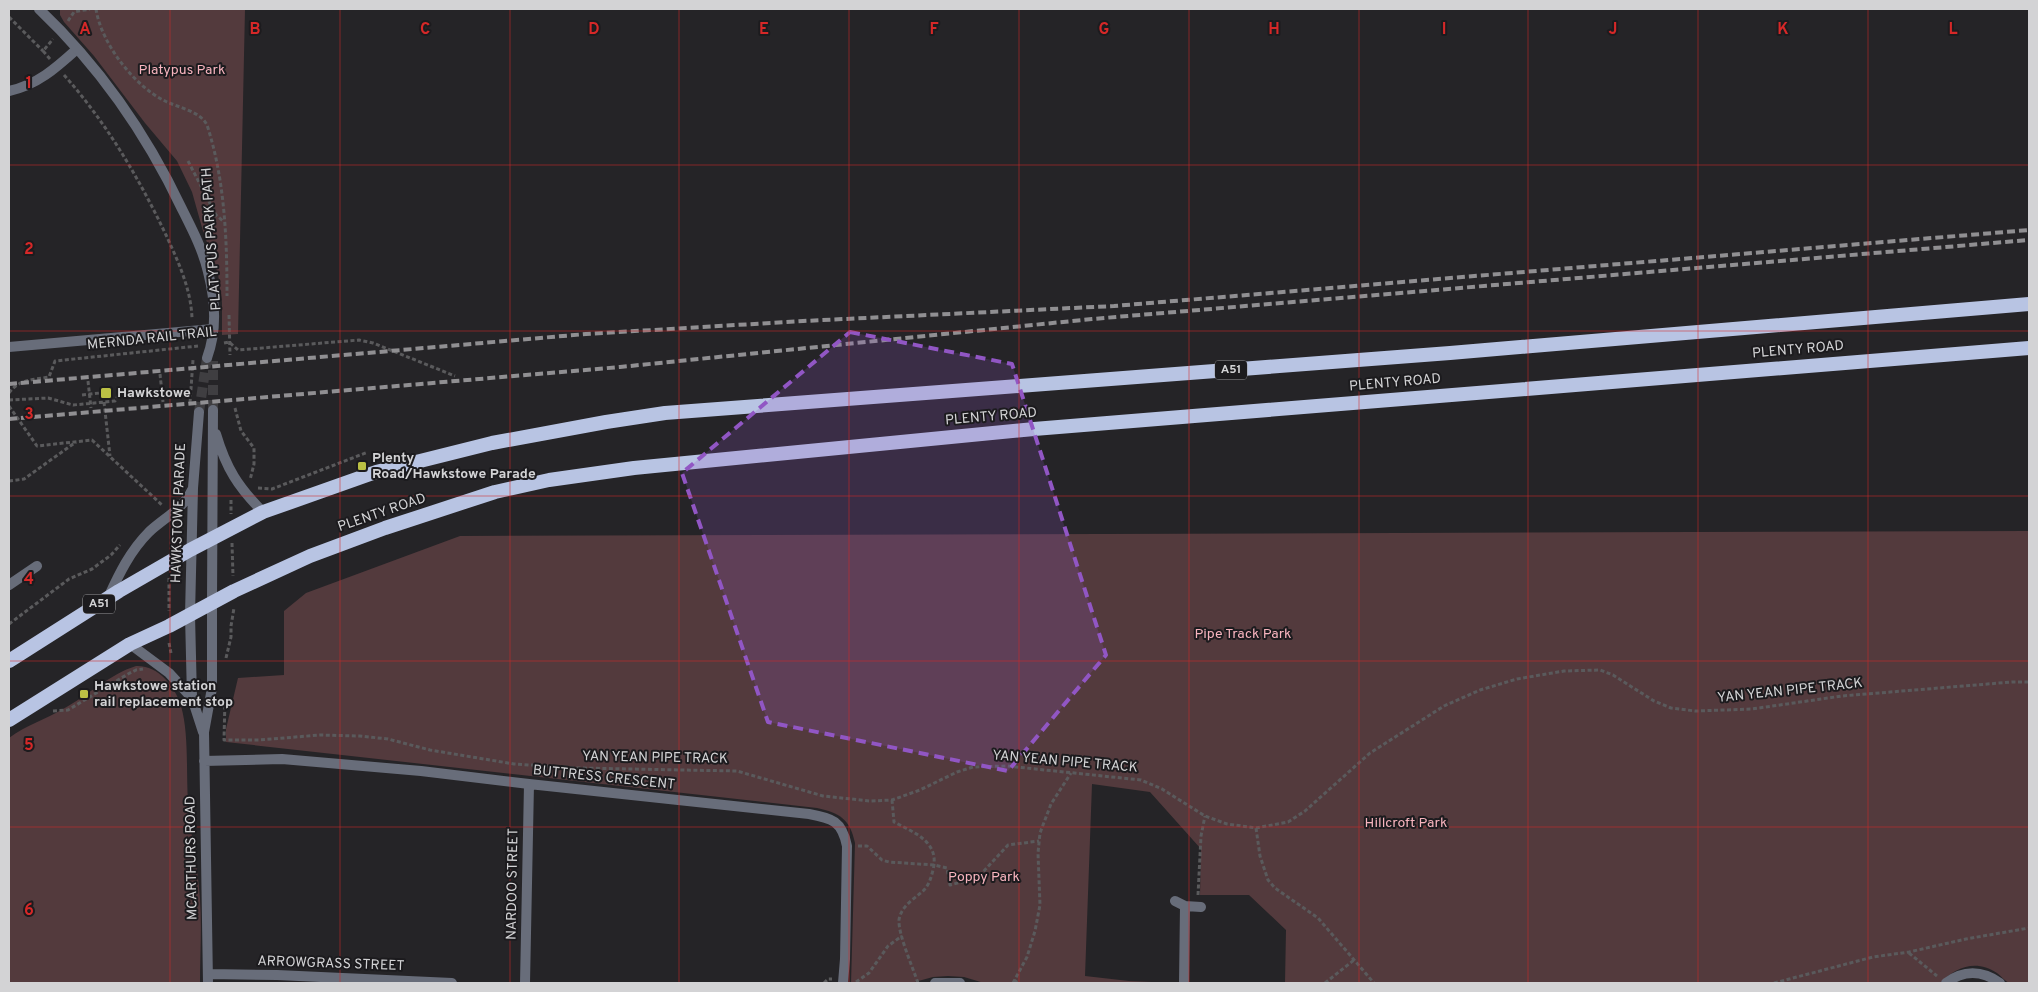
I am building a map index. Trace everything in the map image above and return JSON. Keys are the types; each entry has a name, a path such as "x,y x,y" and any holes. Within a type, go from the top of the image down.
{"highway":[{"name":"PLENTY ROAD","path":"9,661 108,598 190,550 263,512 376,472 492,443 606,422 665,413 1450,353 2029,304"},
{"name":"PLENTY ROAD","path":"9,720 130,644 169,626 234,591 310,556 385,528 495,492 549,480 634,468 1043,428 2029,348"}],"street":[{"path":"45,11 129,117 176,195 208,271 213,298 211,358"},
{"path":"9,91 30,85 57,67 77,49"},
{"path":"9,346 213,329"},
{"path":"212,602 213,410"},
{"name":"HAWKSTOWE PARADE","path":"190,615 190,550 199,412"},
{"path":"213,423 221,452 233,478 263,512"},
{"path":"108,598 122,570 138,545 149,532 182,505 193,488"},
{"path":"9,585 37,566"},
{"name":"MCARTHURS ROAD","path":"208,978 204,732 212,688 212,602"},
{"name":"MCARTHURS ROAD","path":"190,615 192,698 204,732"},
{"name":"MCARTHURS ROAD","path":"130,644 161,666 192,698"},
{"name":"BUTTRESS CRESCENT","path":"204,761 282,759 421,771 820,816 837,823 846,837 843,982"},
{"name":"NARDOO STREET","path":"526,983 529,784"},
{"path":"1176,901 1185,906 1199,907"},
{"path":"1184,983 1185,906"},
{"path":"1946,983 1957,975 1964,973 1986,975 2000,983"},
{"name":"ARROWGRASS STREET","path":"208,978 276,975 452,983"},
{"path":"935,983 960,983"}],"path":[{"path":"43,51 74,12 90,9"},
{"name":"PLATYPUS PARK PATH","path":"96,9 101,26 112,49 138,82 164,101 196,114 205,120 218,162 227,258 227,298"},
{"path":"9,17 43,51 101,122 125,158 154,210 176,257 187,287 192,310 194,347 190,404"},
{"path":"188,161 216,215 224,222"},
{"name":"PLATYPUS PARK PATH","path":"227,308 230,355"},
{"name":"MERNDA RAIL TRAIL","path":"9,393 14,386 21,382 49,378 55,361 229,342 238,350 359,340 373,343 455,376"},
{"path":"160,374 163,402"},
{"path":"88,381 90,406"},
{"path":"9,400 48,398 73,405 90,406 115,401 120,392"},
{"path":"82,395 100,393"},
{"path":"104,402 110,456"},
{"path":"9,406 37,446 92,440 165,508"},
{"path":"235,408 241,431 254,448 254,464 249,483 262,489 275,488 368,452"},
{"path":"9,482 24,479 76,442"},
{"path":"158,510 165,508 177,486 182,470"},
{"path":"225,664 235,612 231,500"},
{"path":"9,624 70,580 92,569 111,555 121,544"},
{"path":"168,563 171,653"},
{"path":"212,635 231,629"},
{"path":"49,711 68,710 136,670 146,669 156,675 171,653 190,644"},
{"name":"YAN YEAN PIPE TRACK","path":"225,693 224,740 320,735 360,736 514,764 578,768 738,771 824,796 870,801 892,800 920,790 956,772 973,767 1007,766 1141,780 1162,789 1205,816 1227,824 1256,828 1288,822 1305,811 1370,753 1444,706 1480,690 1517,678 1564,671 1600,670 1613,674 1654,701 1672,708 1695,711 1752,709 1842,696 2029,682"},
{"path":"1018,983 1013,982 1027,957 1040,905 1040,833 1051,804 1070,773"},
{"path":"892,800 894,822 922,836 930,844 934,853 934,865 929,884 906,905 899,919 902,936 918,983"},
{"path":"1199,907 1200,846 1205,816"},
{"path":"1256,828 1263,870 1268,880 1275,888 1318,918 1374,983"},
{"path":"847,846 867,846 882,860 889,862 934,865 947,868 950,885 982,873 1008,845 1039,840"},
{"path":"1774,983 1873,957 1909,952 1966,939 2029,928"},
{"path":"824,983 828,979 856,982 862,979 874,967 888,946 902,936"},
{"path":"1909,952 1946,983"},
{"path":"1325,983 1354,960"}],"highlighted area":[{"path":"850,332 1012,364 1106,655 1008,771 768,722 682,473"}],"green space":[{"name":"Platypus Park","path":"60,9 245,9 238,334 222,335 222,303 218,274 192,192 177,161 145,123 94,56 64,22 60,15"},
{"path":"2029,531 2029,983 2009,983 1989,969 1974,966 1960,969 1940,983 1285,983 1286,930 1249,895 1200,895 1201,849 1150,792 1092,784 1085,976 1129,981 1175,983 984,983 964,977 948,976 933,977 911,983 851,983 855,843 847,823 843,818 832,812 817,808 226,742 226,729 238,678 284,675 284,611 306,593 460,536"},
{"path":"136,666 151,669 170,684 178,698 184,717 189,813 200,899 200,983 9,983 9,738 72,704 117,674"}],"tunnel":[{"path":"199,412 207,358"},
{"path":"213,361 213,410"}],"railway":[{"path":"9,384 586,334 1114,306 2029,230"},
{"path":"9,419 620,367 1092,319 2029,240"}],"place":[{"name":"Hawkstowe","path":"106,393"},
{"name":"Plenty Road/Hawkstowe Parade","path":"362,466"},
{"name":"Hawkstowe station rail replacement stop","path":"84,694"}],"park label":[{"name":"Pipe Track Park","path":"1243,634"},
{"name":"Hillcroft Park","path":"1406,823"},
{"name":"Poppy Park","path":"984,877"}]}
